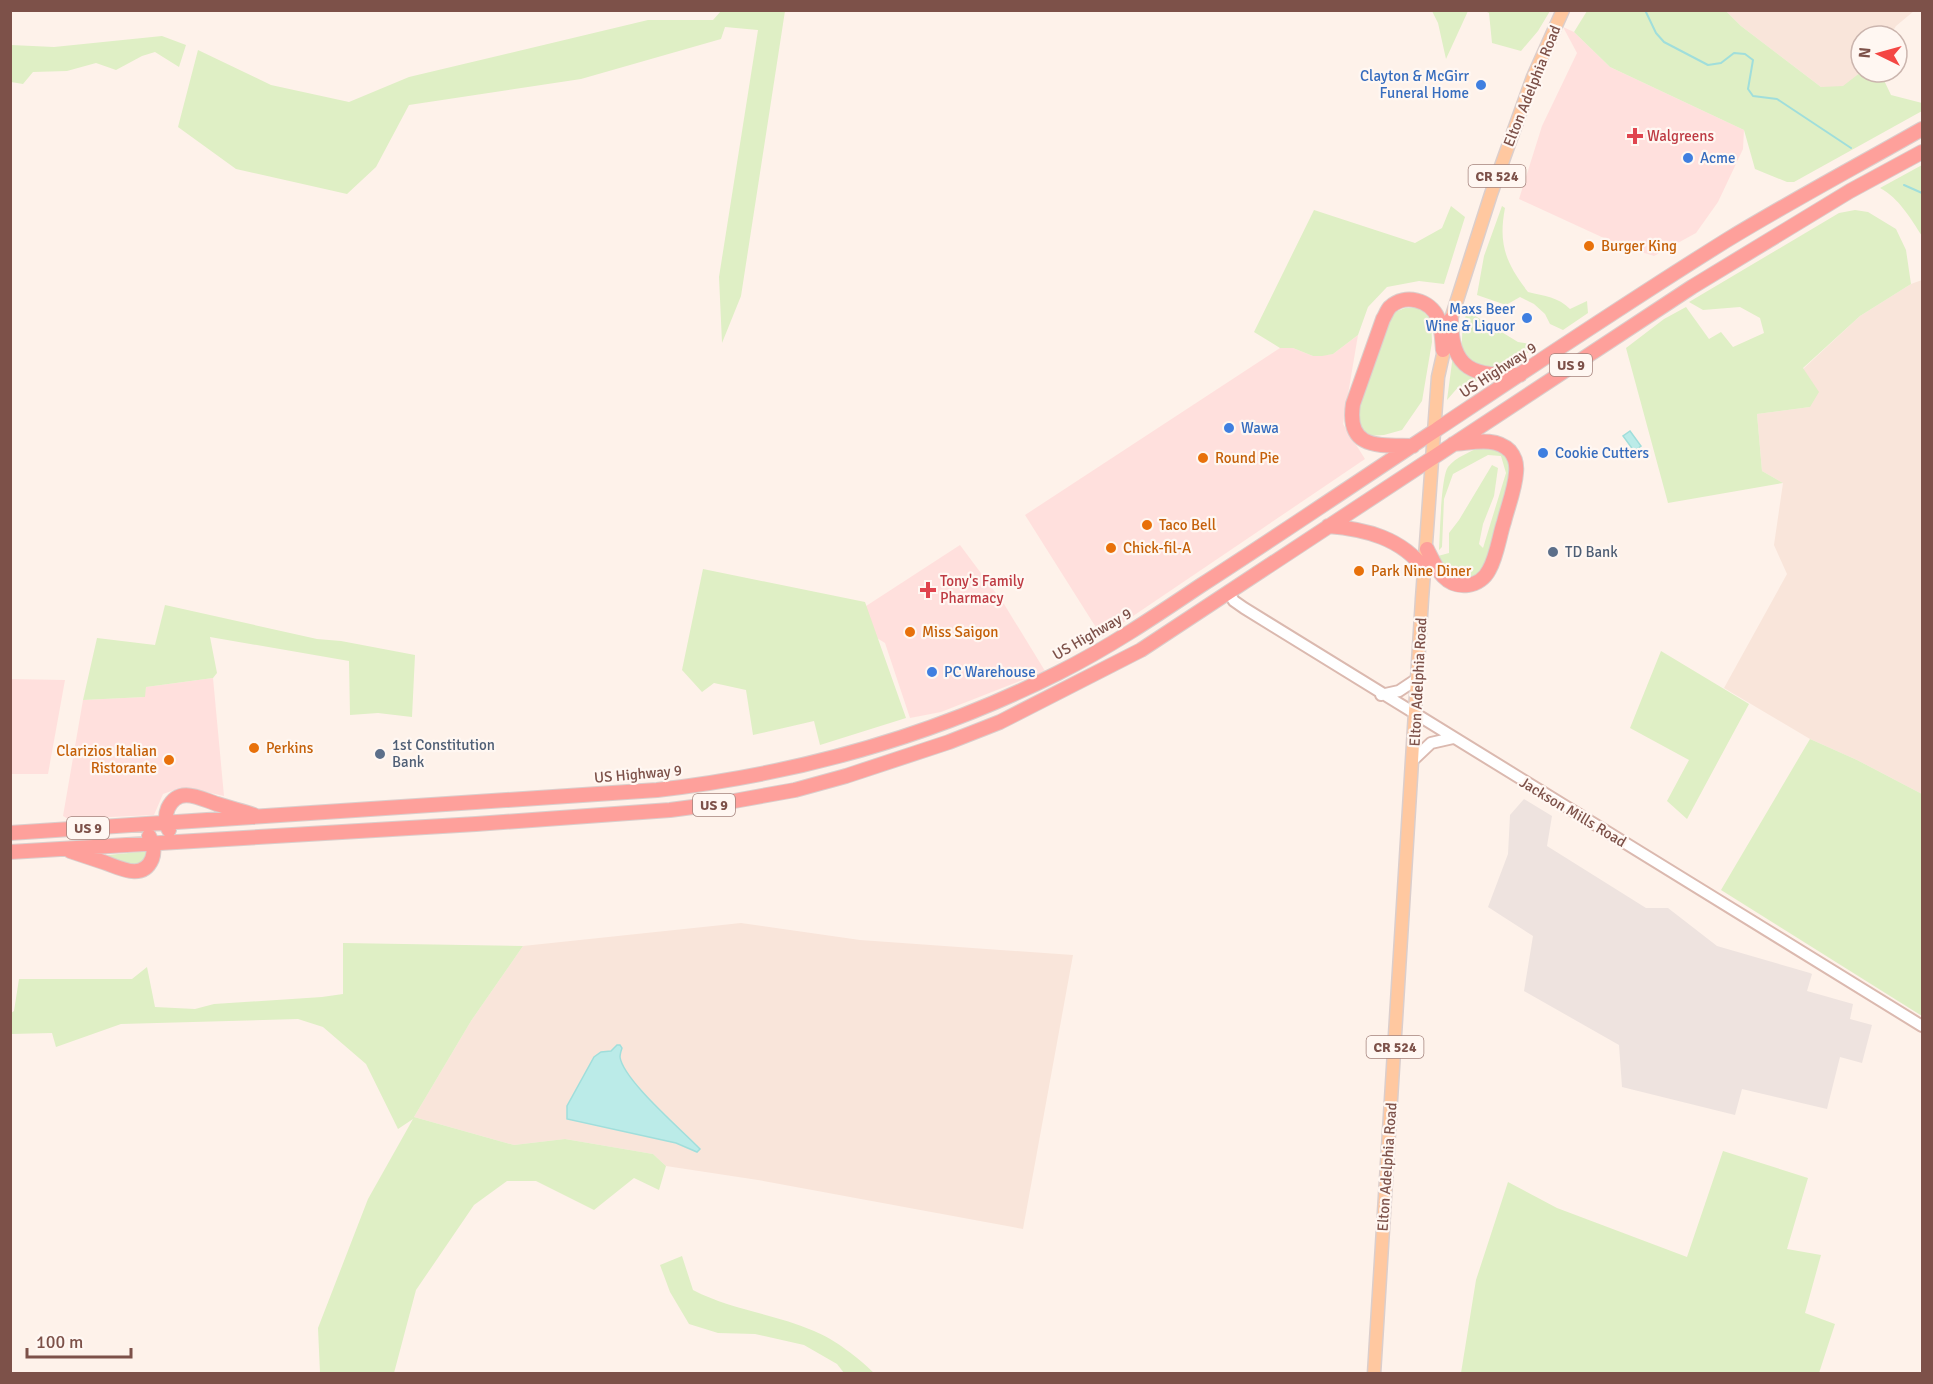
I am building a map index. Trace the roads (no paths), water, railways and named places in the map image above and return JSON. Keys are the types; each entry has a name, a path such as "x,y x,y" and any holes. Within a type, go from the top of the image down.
{"highway":[{"name":"US Highway 9","path":"10,833 657,790 762,775 873,747 982,708 1056,674 1156,616 1728,240 1923,129"},
{"name":"US 9","path":"10,852 626,814 723,803 795,790 887,764 949,742 1000,722 1136,653 1692,287 1850,191 1923,152"},
{"path":"1413,446 1382,446 1365,441 1354,430 1351,418 1353,404 1383,319 1390,308 1401,301 1422,302 1431,307 1442,331 1443,350"},
{"path":"1451,319 1451,337 1455,350 1468,367 1485,375 1520,375"},
{"path":"1427,549 1438,571 1448,582 1465,586 1481,580 1492,562 1514,482 1516,464 1514,457 1505,447 1493,442 1451,445"},
{"path":"1328,526 1371,532 1405,549 1425,570"},
{"path":"186,841 171,832 166,824 169,806 177,797 187,794 263,817"},
{"path":"63,848 132,872 143,869 149,865 154,855 153,843 148,834 132,826"}],"main road":[{"name":"Elton Adelphia Road","path":"1374,1374 1438,377 1451,319 1491,194 1533,77 1563,10"},
{"name":"Jackson Mills Road","path":"1228,592 1234,601 1244,608 1416,716 1923,1026"},
{"path":"1381,694 1400,691 1418,679"},
{"path":"1413,760 1431,743 1453,738"}],"water":[{"path":"1630,431 1641,446 1634,451 1623,436"},
{"path":"617,1045 622,1048 620,1057 631,1079 700,1149 697,1152 676,1143 567,1119 567,1106 594,1057 601,1052 611,1051"}],"waterway":[{"path":"1645,10 1656,33 1664,42 1708,65 1721,63 1734,53 1745,54 1753,60 1748,89 1753,96 1777,99 1851,148"},
{"path":"1904,185 1922,193"}],"place":[{"name":"Clayton & McGirr Funeral Home","path":"1481,85"},
{"name":"Walgreens","path":"1635,136"},
{"name":"Acme","path":"1688,158"},
{"name":"Burger King","path":"1589,246"},
{"name":"Maxs Beer Wine & Liquor","path":"1527,318"},
{"name":"Wawa","path":"1229,428"},
{"name":"Cookie Cutters","path":"1543,453"},
{"name":"Round Pie","path":"1203,458"},
{"name":"Taco Bell","path":"1147,525"},
{"name":"Chick-fil-A","path":"1111,548"},
{"name":"TD Bank","path":"1553,552"},
{"name":"Park Nine Diner","path":"1359,571"},
{"name":"Tony's Family Pharmacy","path":"928,590"},
{"name":"Miss Saigon","path":"910,632"},
{"name":"PC Warehouse","path":"932,672"},
{"name":"Perkins","path":"254,748"},
{"name":"1st Constitution Bank","path":"380,754"},
{"name":"Clarizios Italian Ristorante","path":"169,760"}]}
